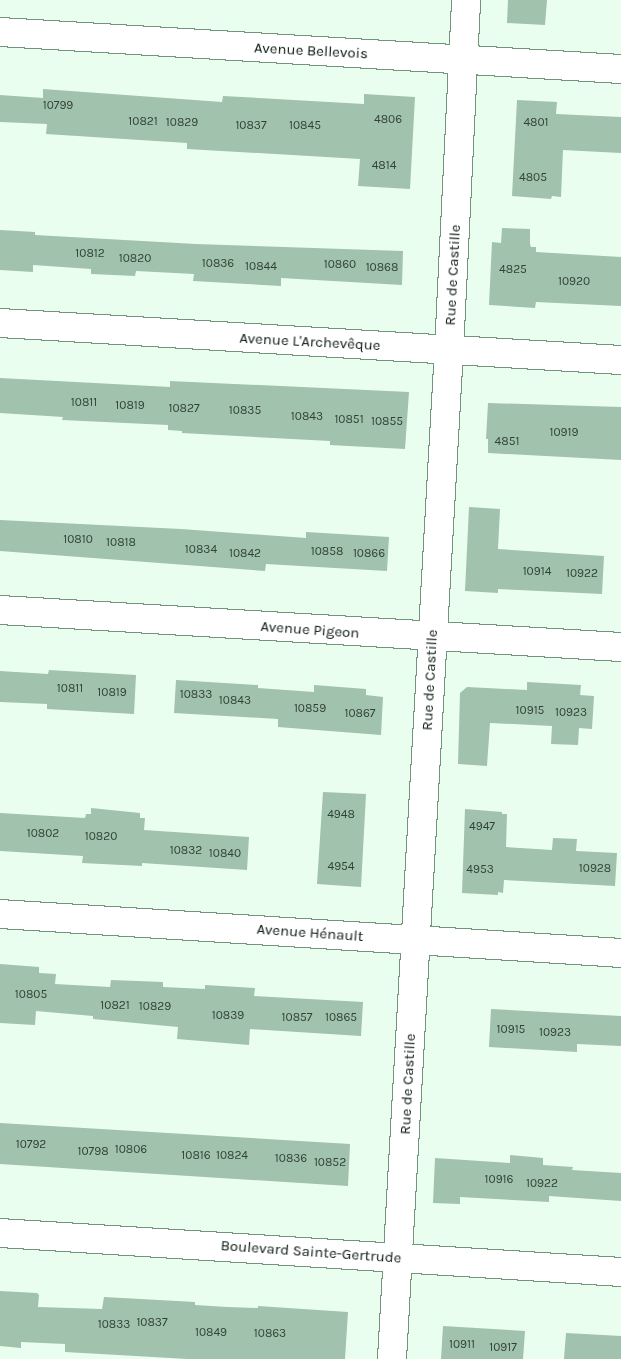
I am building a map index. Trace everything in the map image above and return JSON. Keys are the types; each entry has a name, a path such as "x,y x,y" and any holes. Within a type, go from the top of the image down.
{"street":[{"name":"Rue de Castille","path":"392,1359 449,350 466,0"},
{"name":"Avenue Bellevois","path":"0,32 621,69"},
{"name":"Avenue L'Archevêque","path":"0,323 621,360"},
{"name":"Avenue Pigeon","path":"0,610 621,648"},
{"name":"Avenue Hénault","path":"0,914 621,953"},
{"name":"Boulevard Sainte-Gertrude","path":"0,1233 621,1272"}],"building":[{"path":"508,0 547,0 545,25 507,23"},
{"path":"43,89 222,102 223,96 364,104 364,94 415,97 410,189 358,186 360,159 187,149 187,143 46,134 47,124 0,122 0,95 43,98"},
{"path":"517,100 557,102 556,114 621,117 621,153 563,150 561,197 552,196 551,199 512,196"},
{"path":"502,228 530,229 530,244 531,247 536,247 536,252 621,257 621,306 536,302 535,308 489,305 492,242 501,243"},
{"path":"0,230 35,232 35,235 196,244 403,251 402,285 281,278 281,286 193,281 194,274 136,271 135,276 91,274 91,269 33,265 33,272 0,270"},
{"path":"0,378 170,387 170,381 409,392 405,449 330,445 330,441 182,433 182,431 168,430 168,425 62,420 63,417 0,413"},
{"path":"488,403 621,407 621,460 488,453 488,439 486,439"},
{"path":"469,507 500,509 498,549 604,556 602,594 498,589 498,593 465,591"},
{"path":"0,520 181,529 306,538 306,532 389,537 387,571 266,564 265,571 0,551"},
{"path":"49,670 136,675 134,714 47,709 47,704 0,702 0,671 48,674"},
{"path":"176,680 258,685 258,688 314,692 314,685 366,689 366,695 383,697 381,735 278,727 278,719 174,713"},
{"path":"527,682 581,685 580,695 594,696 592,729 579,728 578,745 551,744 552,726 490,723 487,766 458,764 460,693 467,687 527,690"},
{"path":"323,792 366,794 361,887 317,884"},
{"path":"91,808 140,813 140,818 145,818 144,830 249,837 247,870 142,863 142,866 82,863 83,856 0,851 0,813 85,818 86,814 91,814"},
{"path":"465,809 507,814 506,847 552,850 553,838 577,839 576,851 617,853 615,886 504,880 503,893 498,892 498,895 462,893"},
{"path":"0,964 39,967 39,973 56,974 55,984 110,987 111,980 163,982 163,987 205,989 205,985 255,988 254,996 363,1002 361,1036 250,1029 249,1045 177,1039 178,1027 93,1019 93,1016 36,1011 35,1025 0,1023"},
{"path":"491,1009 621,1016 621,1046 577,1044 577,1052 489,1047"},
{"path":"0,1123 350,1144 348,1186 0,1164"},
{"path":"510,1155 543,1158 543,1165 573,1167 572,1170 621,1173 621,1201 549,1196 549,1202 460,1197 460,1204 433,1203 435,1158 510,1163"},
{"path":"0,1291 37,1293 39,1295 38,1307 102,1309 104,1297 195,1302 195,1305 227,1307 258,1308 258,1306 348,1312 345,1359 188,1359 65,1352 65,1344 21,1342 21,1348 0,1346"},
{"path":"443,1326 525,1331 523,1359 441,1359"},
{"path":"566,1333 621,1336 621,1359 564,1359"}]}
